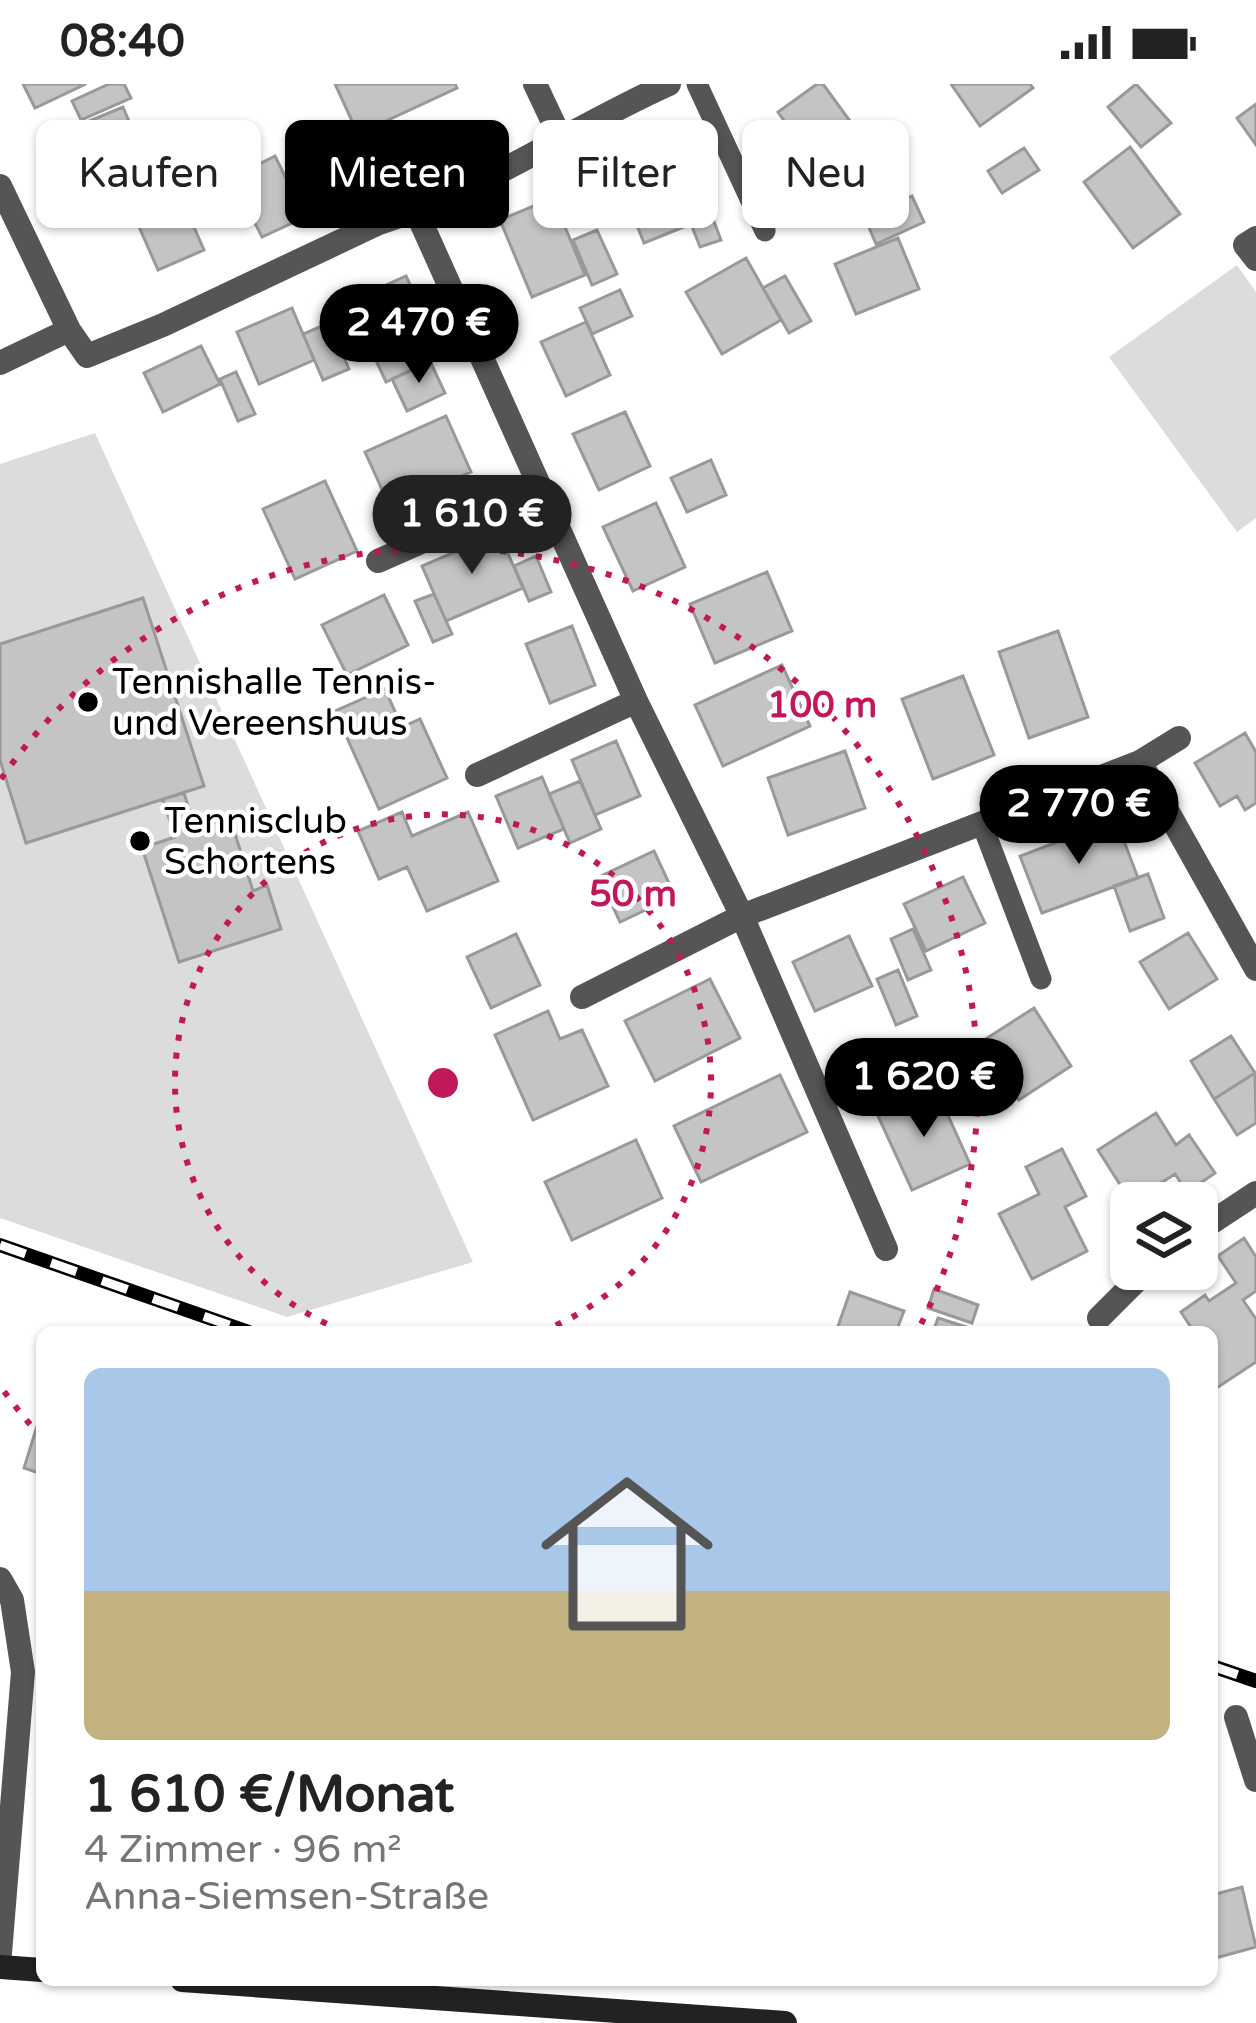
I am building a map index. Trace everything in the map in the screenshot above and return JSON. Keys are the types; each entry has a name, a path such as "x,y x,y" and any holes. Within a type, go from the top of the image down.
{"street":[{"path":"536,84 552,120"},
{"path":"595,120 669,84"},
{"path":"0,186 69,330 87,356 368,228"},
{"path":"424,228 636,701 742,916 886,1249"},
{"path":"1256,238 1245,245 1256,259"},
{"path":"0,363 69,330"},
{"path":"378,561 541,489"},
{"path":"477,775 636,701"},
{"path":"582,997 742,916 1139,762 1179,738"},
{"path":"1139,762 1256,969"},
{"path":"1218,1218 1256,1193"},
{"path":"1099,1318 1127,1290"},
{"path":"0,1579 12,1600 23,1672 0,1953"},
{"path":"1236,1717 1256,1780"},
{"path":"0,1966 36,1969"},
{"path":"239,1986 494,2013 785,2023"}],"lane":[{"path":"697,84 765,230"},
{"path":"982,824 1041,979"}],"shaded area":[{"path":"1237,265 1256,292 1256,518 1237,532 1109,357"},
{"name":"Tennisclub Schortens","path":"95,433 473,1262 287,1317 0,1218 0,464"}],"building":[{"path":"23,84 86,84 35,108"},
{"path":"109,84 124,84 131,98 81,120 72,101"},
{"path":"335,84 455,84 457,88 388,120 352,120"},
{"path":"823,84 849,120 784,120 778,112"},
{"path":"951,84 1030,84 1033,88 980,126"},
{"path":"1136,84 1171,123 1141,147 1108,107"},
{"path":"1256,104 1256,145 1237,118"},
{"path":"123,107 128,120 92,120"},
{"path":"1130,147 1180,214 1133,248 1084,182"},
{"path":"1024,148 1039,170 1002,193 988,171"},
{"path":"275,156 285,176 285,226 262,237 257,228 261,163"},
{"path":"909,197 924,222 876,244 869,228 909,228"},
{"path":"533,206 533,228 565,228 585,275 532,297 503,228 509,228 509,216"},
{"path":"140,228 194,228 204,250 158,270"},
{"path":"638,228 681,228 644,243"},
{"path":"693,228 716,228 721,240 700,247"},
{"path":"597,230 617,274 592,285 573,240"},
{"path":"898,238 919,289 856,314 835,264"},
{"path":"746,258 781,320 722,354 686,292"},
{"path":"406,276 443,356 386,382 349,302"},
{"path":"785,276 811,321 789,333 763,288"},
{"path":"620,290 632,316 592,334 580,308"},
{"path":"292,308 314,360 259,384 237,332"},
{"path":"586,322 610,375 566,396 541,342"},
{"path":"329,323 349,369 323,380 303,334"},
{"path":"201,346 220,384 163,412 144,373"},
{"path":"430,361 445,393 407,411 392,379"},
{"path":"236,372 255,414 238,421 220,379"},
{"path":"625,412 650,466 599,490 573,434"},
{"path":"446,416 471,472 390,507 365,452"},
{"path":"711,460 726,495 687,512 671,478"},
{"path":"325,481 357,551 295,579 263,509"},
{"path":"656,503 685,567 633,591 603,527"},
{"path":"499,533 523,588 446,621 422,566"},
{"path":"536,556 551,592 529,601 514,566"},
{"path":"767,572 792,631 715,663 690,604"},
{"path":"434,594 452,634 433,642 415,601"},
{"path":"384,595 408,645 347,675 322,625"},
{"name":"Tennishalle Tennis- und Vereenshuus","path":"143,598 204,786 26,843 0,760 0,644"},
{"path":"572,626 595,685 550,703 526,644"},
{"path":"1058,631 1088,717 1029,738 999,652"},
{"path":"782,665 810,726 723,766 695,705"},
{"path":"963,676 994,755 933,779 902,699"},
{"path":"385,689 402,727 420,719 447,778 379,809 335,711"},
{"path":"1245,733 1256,752 1256,803 1245,810 1237,796 1220,806 1195,763"},
{"path":"616,741 640,796 595,815 572,760"},
{"path":"845,751 865,808 788,835 768,778"},
{"path":"542,777 564,829 518,848 496,796"},
{"path":"580,781 601,829 570,843 549,794"},
{"path":"184,793 195,829 230,818 253,891 267,885 281,929 179,962 142,848 175,837 163,799"},
{"path":"402,812 412,836 468,812 498,881 427,911 407,867 379,879 358,831"},
{"path":"1116,820 1138,878 1042,913 1020,856"},
{"path":"654,851 675,896 620,922 599,877"},
{"path":"1148,874 1164,918 1130,931 1114,886"},
{"path":"963,877 985,923 926,951 904,904"},
{"path":"913,929 931,970 908,980 891,939"},
{"path":"1188,933 1217,979 1169,1009 1140,962"},
{"path":"516,934 540,985 491,1008 467,957"},
{"path":"849,936 872,986 815,1011 793,962"},
{"path":"898,970 917,1016 896,1025 877,979"},
{"path":"710,979 740,1038 655,1081 625,1021"},
{"path":"1034,1008 1071,1066 1019,1100 981,1042"},
{"path":"548,1011 560,1039 582,1030 608,1086 533,1120 495,1035"},
{"path":"1231,1036 1255,1073 1214,1099 1191,1061"},
{"path":"1255,1073 1256,1123 1237,1135 1214,1099"},
{"path":"780,1075 807,1132 701,1182 674,1126"},
{"path":"936,1089 970,1164 912,1190 878,1116"},
{"path":"1156,1113 1176,1145 1189,1135 1215,1173 1202,1182 1180,1182 1175,1174 1162,1182 1118,1182 1098,1150"},
{"path":"636,1140 662,1198 572,1240 545,1182"},
{"path":"1062,1149 1086,1196 1065,1207 1087,1251 1032,1279 999,1214 1039,1194 1026,1167"},
{"path":"1244,1238 1256,1257 1256,1291 1243,1300 1256,1319 1256,1362 1218,1387 1218,1326 1190,1326 1181,1312 1205,1295 1209,1301 1236,1283 1218,1256"},
{"path":"934,1289 978,1305 972,1323 928,1308"},
{"path":"850,1292 904,1311 898,1326 838,1326"},
{"path":"938,1318 963,1326 935,1326"},
{"path":"36,1429 36,1472 24,1468"},
{"path":"1242,1887 1256,1947 1218,1957 1218,1893"}],"railway":[{"path":"0,1245 232,1326"},
{"path":"1218,1668 1256,1681"}],"place":[{"name":"Tennishalle Tennis- und Vereenshuus","path":"88,702"},
{"name":"Tennisclub Schortens","path":"140,841"}]}
